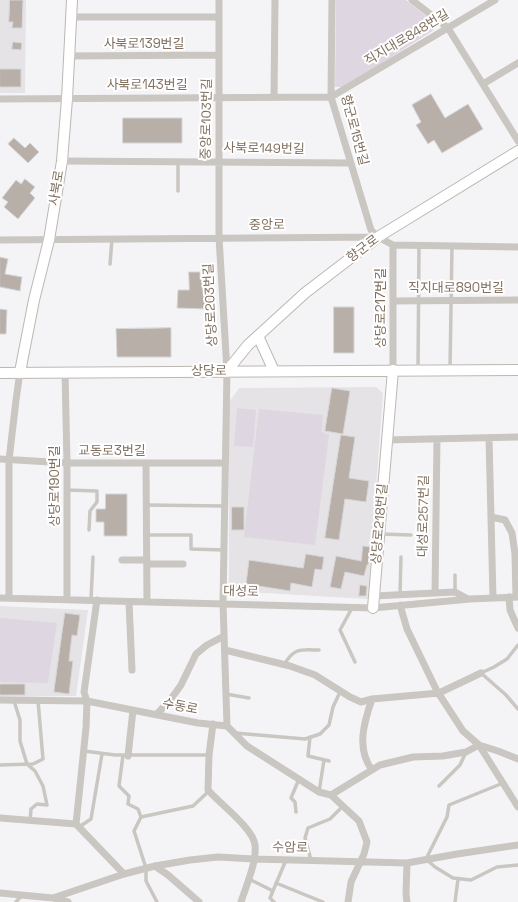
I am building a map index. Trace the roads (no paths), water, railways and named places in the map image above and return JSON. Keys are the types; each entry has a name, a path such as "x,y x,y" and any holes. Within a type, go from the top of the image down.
{"street":[{"name":"사북로","path":"20,372 34,300 49,240 62,161 70,56 72,0"},
{"name":"중앙로103번길","path":"219,0 219,237"},
{"path":"274,97 275,0"},
{"name":"향군로15번길","path":"332,0 331,97 350,163 372,230 378,237"},
{"path":"412,0 448,28 518,141"},
{"name":"직지대로848번길","path":"331,97 495,0"},
{"path":"72,17 219,17"},
{"name":"사북로139번길","path":"70,56 220,55"},
{"path":"483,84 518,62"},
{"name":"사북로143번길","path":"0,99 331,97"},
{"name":"향군로","path":"227,371 248,345 305,293 378,237 518,152"},
{"name":"사북로149번길","path":"62,161 350,163"},
{"name":"중앙로","path":"0,240 219,237 378,237 393,245 518,247"},
{"name":"상당로203번길","path":"219,237 227,371 223,603 227,726"},
{"name":"상당로217번길","path":"393,245 393,370"},
{"name":"직지대로890번길","path":"394,301 518,300"},
{"path":"258,336 274,371"},
{"name":"상당로218번길","path":"373,608 393,370"},
{"name":"상당로","path":"0,373 518,370"},
{"path":"9,598 9,460 20,372"},
{"name":"상당로190번길","path":"65,372 67,463 67,600"},
{"path":"386,440 518,437"},
{"path":"489,438 493,598"},
{"name":"대성로257번길","path":"435,593 436,439"},
{"name":"교동로3번길","path":"0,460 67,463 225,463"},
{"path":"146,463 147,602"},
{"path":"491,517 505,520 512,532 515,554 514,597 510,610 518,628"},
{"path":"122,560 183,564"},
{"path":"374,596 455,592 470,599"},
{"name":"대성로","path":"0,598 373,608 470,599 514,597"},
{"path":"77,826 87,700 84,692 94,600"},
{"path":"129,602 132,670"},
{"path":"400,605 407,629 439,693 463,731 479,746 518,806"},
{"path":"157,714 172,699 182,685 196,654 207,645 224,636"},
{"path":"225,650 284,665 315,675 350,697 361,702 372,699 439,693 481,673"},
{"path":"372,699 366,716 362,744 366,762 372,770"},
{"name":"수동로","path":"0,700 87,700 198,723 227,726"},
{"path":"126,756 133,710"},
{"path":"213,724 209,755 208,790 247,829 255,845 254,859 241,902"},
{"path":"227,726 247,746 319,792 331,795 359,821 367,842 361,862 350,882 348,902"},
{"path":"331,795 380,765 413,757 443,756 467,752 479,746 498,751 518,759"},
{"path":"0,818 77,826 124,874"},
{"name":"수암로","path":"0,892 53,898 146,868 190,860 218,857 407,863 518,845"},
{"path":"407,863 407,902"},
{"path":"155,866 168,875 199,902"},
{"path":"53,898 68,902"}],"lane":[{"path":"178,161 178,191"},
{"path":"110,264 112,239"},
{"path":"418,370 419,245"},
{"path":"450,370 452,246"},
{"path":"67,490 97,491 97,502 90,511 89,530"},
{"path":"146,505 224,506"},
{"path":"379,534 411,535"},
{"path":"147,535 191,535 191,549 224,550"},
{"path":"93,557 94,600"},
{"path":"400,594 401,557"},
{"path":"455,575 455,592"},
{"path":"353,607 340,630 355,662"},
{"path":"518,645 507,659 481,673 506,695 518,709"},
{"path":"284,665 289,656 298,650 320,650"},
{"path":"234,733 305,739 320,734 329,725 333,707 341,691"},
{"path":"226,694 249,698"},
{"path":"14,701 20,720 20,741 27,764 35,771 43,786 47,805 37,804 31,809 30,821"},
{"path":"0,765 33,764 44,759 38,701"},
{"path":"310,737 308,756 329,761"},
{"path":"84,751 126,756 209,755"},
{"path":"439,786 460,765 467,752"},
{"path":"77,826 91,819 102,754"},
{"path":"126,756 119,786 129,796 128,804 138,808 141,817 134,831 146,868 146,881 157,902"},
{"path":"319,792 324,760"},
{"path":"296,812 295,802 291,798 299,780"},
{"path":"503,782 449,805 447,817 426,859 435,867 453,878 471,880 496,867 518,865"},
{"path":"141,817 193,806 209,791"},
{"path":"311,860 306,838 308,828 330,819 343,806"},
{"path":"274,902 270,898 286,860"},
{"path":"248,878 273,891"},
{"path":"455,902 458,879"},
{"path":"276,884 323,902"},
{"path":"16,902 22,895"}]}
